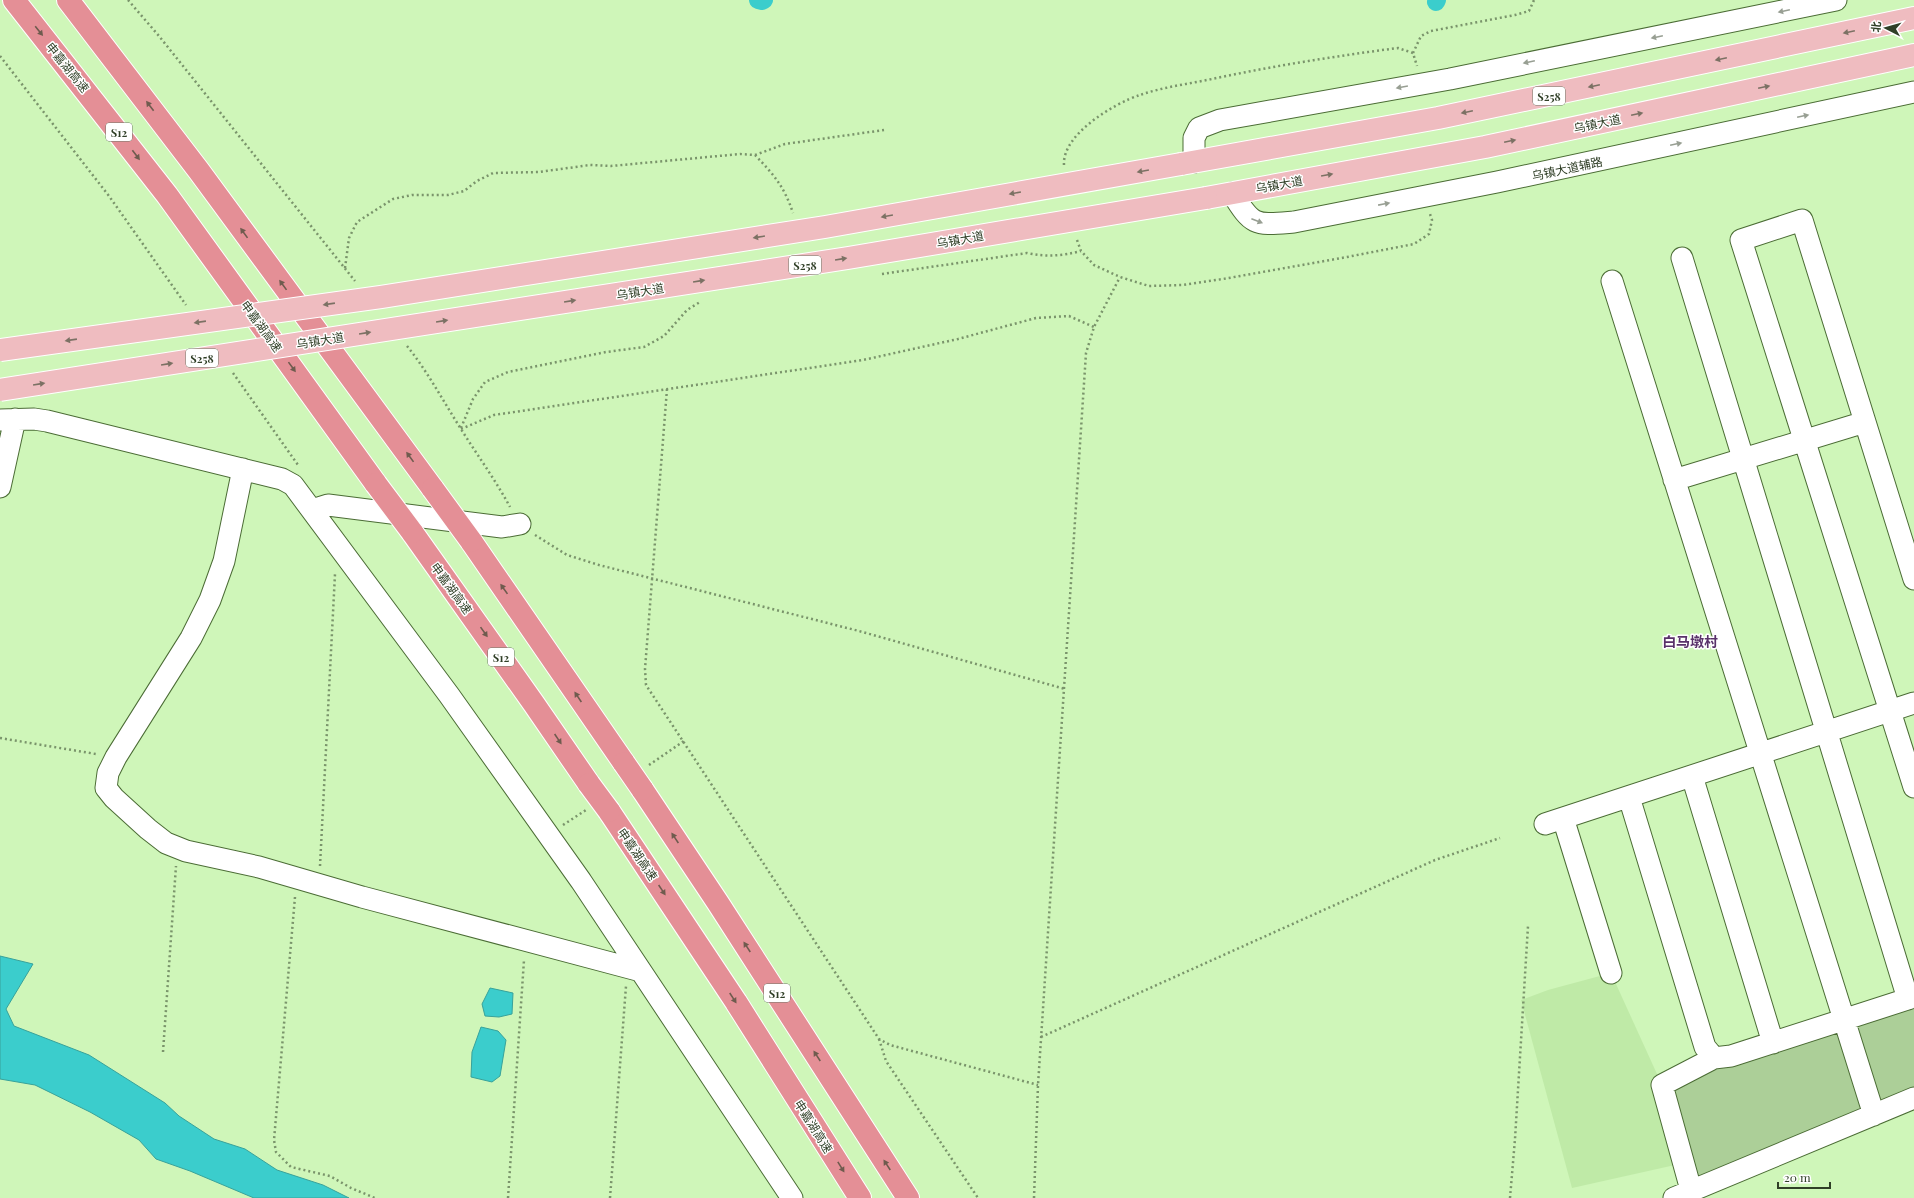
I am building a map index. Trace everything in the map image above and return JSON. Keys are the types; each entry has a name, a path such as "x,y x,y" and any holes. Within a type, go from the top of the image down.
{"highway":[{"name":"申嘉湖高速","path":"14,0 167,195 530,697 609,811 736,1002 860,1198"},
{"name":"S12","path":"68,0 190,159 471,541 642,789 731,922 908,1198"}],"main road":[{"name":"S258","path":"0,350 381,297 802,231 1446,116 1914,18"},
{"name":"乌镇大道","path":"0,390 832,261 1206,198 1492,145 1914,55"}],"street":[{"path":"1188,163 1194,138 1199,128 1220,120 1450,78 1836,0"},
{"name":"乌镇大道辅路","path":"1232,193 1246,216 1255,222 1267,224 1294,222 1497,182 1914,92"},
{"path":"1914,579 1802,220 1741,240 1914,787"},
{"path":"1682,258 1827,732 1911,998 1731,1056 1714,1058 1662,1085 1682,1194 1914,1098"},
{"path":"1612,281 1874,1115"},
{"path":"0,487 7,420 34,419 243,469 282,479 293,485 449,695 581,881 634,969 792,1198"},
{"path":"1674,480 1865,422"},
{"path":"243,469 224,561 210,600 191,638 116,757 108,774 106,788 114,798 148,829 166,843 178,848 297,878 525,941 634,969"},
{"path":"312,510 328,505 502,527 520,524"},
{"path":"1611,973 1554,821 1914,703"},
{"path":"1692,776 1773,1042"},
{"path":"1629,797 1705,1047 1714,1058"}],"path":[{"path":"128,0 159,36 359,287"},
{"path":"1413,53 1421,36 1431,31 1515,15 1529,10 1534,0"},
{"path":"0,56 109,196 190,311"},
{"path":"345,269 349,238 357,222 393,199 412,195 448,195 464,191 477,181 493,173 538,172 590,165 611,166 740,154 756,155 785,144 884,130"},
{"path":"756,155 778,179 787,196 794,218"},
{"path":"879,274 1027,253 1043,256 1064,255 1081,251"},
{"path":"1034,1198 1038,1085 1086,353 1094,327 1120,277"},
{"path":"461,429 473,399 484,382 508,372 606,352 644,347 664,336 688,310 705,299"},
{"path":"461,429 494,415 862,360 958,339 1036,318 1069,316 1094,327"},
{"path":"404,342 424,367 461,429 495,479 520,524 541,540 567,555 652,579 859,631 1065,689"},
{"path":"231,369 298,465 293,485"},
{"path":"667,390 645,669 646,685 879,1039 886,1061 978,1198"},
{"path":"319,885 335,573"},
{"path":"0,738 116,757"},
{"path":"1041,1037 1435,860 1500,838"},
{"path":"163,1052 178,848"},
{"path":"297,878 274,1140 276,1152 291,1167 330,1176 351,1188 375,1198"},
{"path":"1510,1198 1528,926"},
{"path":"508,1198 525,941"},
{"path":"610,1198 634,969"},
{"path":"879,1039 890,1044 1038,1085"}],"shaded area":[{"path":"1611,973 1662,1085 1684,1163 1572,1188 1521,1000 1548,990"},
{"path":"1914,997 1914,1098 1691,1190 1662,1085"}],"water":[{"path":"0,956 33,964 6,1009 14,1026 89,1055 165,1103 179,1116 214,1139 245,1149 277,1170 323,1185 349,1198 254,1198 190,1171 156,1159 139,1140 90,1112 35,1085 0,1079"},
{"path":"490,988 513,993 512,1014 499,1017 485,1016 482,1004"},
{"path":"481,1027 498,1031 506,1040 500,1076 492,1082 471,1077 472,1052"}],"waterway":[{"path":"758,0 764,0"}],"district":[{"name":"白马墩村","path":"1690,641"}]}
